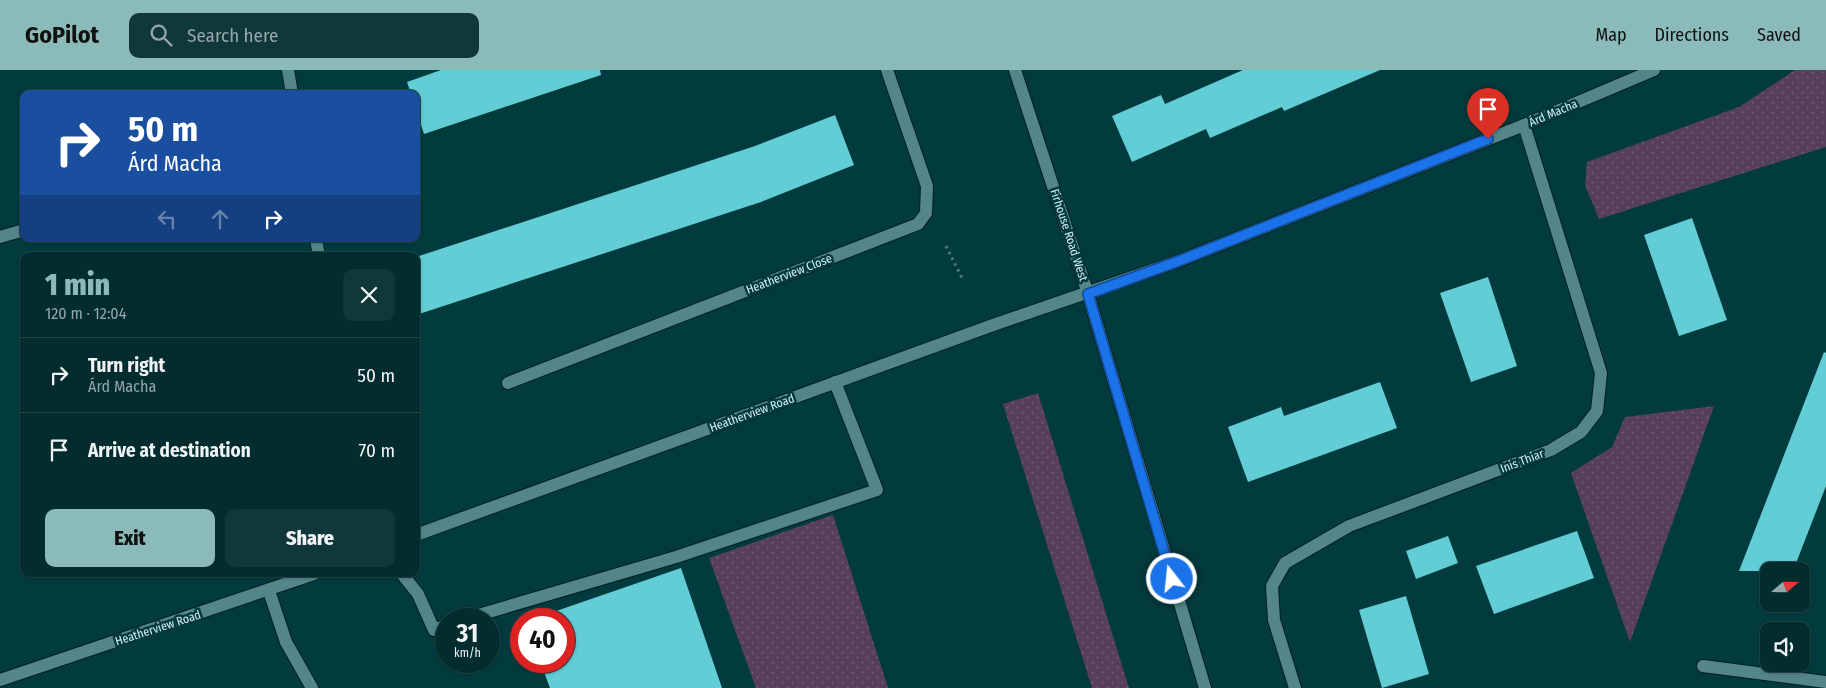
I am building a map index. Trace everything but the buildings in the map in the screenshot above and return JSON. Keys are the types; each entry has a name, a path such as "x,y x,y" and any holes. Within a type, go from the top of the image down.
{"street":[{"path":"288,70 291,90"},
{"name":"Heatherview Close","path":"508,383 918,224 926,213 927,186 887,70"},
{"name":"Firhouse Road West","path":"1015,70 1088,294 1205,688"},
{"name":"Árd Macha","path":"1088,294 1176,262 1524,125 1654,70"},
{"name":"Inis Thiar","path":"1295,688 1274,620 1272,586 1285,563 1349,526 1550,450 1581,432 1597,411 1601,373 1524,125"},
{"path":"0,237 20,231"},
{"name":"Heatherview Road","path":"420,534 835,382 1088,294"},
{"path":"500,609 676,557 877,490 835,382"},
{"name":"Heatherview Road","path":"0,680 306,577"},
{"path":"404,577 418,594 435,630"},
{"path":"269,591 286,642 312,688"},
{"path":"1703,666 1826,682"}],"path":[{"path":"946,246 962,278"}],"shaded area":[{"path":"1795,70 1826,70 1826,147 1599,219 1585,185 1587,162 1739,107"},
{"path":"1038,393 1129,688 1092,688 1003,404"},
{"path":"1714,406 1630,642 1571,473 1612,447 1625,417"},
{"path":"833,515 888,688 756,688 709,558"}],"route":[{"path":"1172,579 1088,294 1176,262 1488,139"}]}
